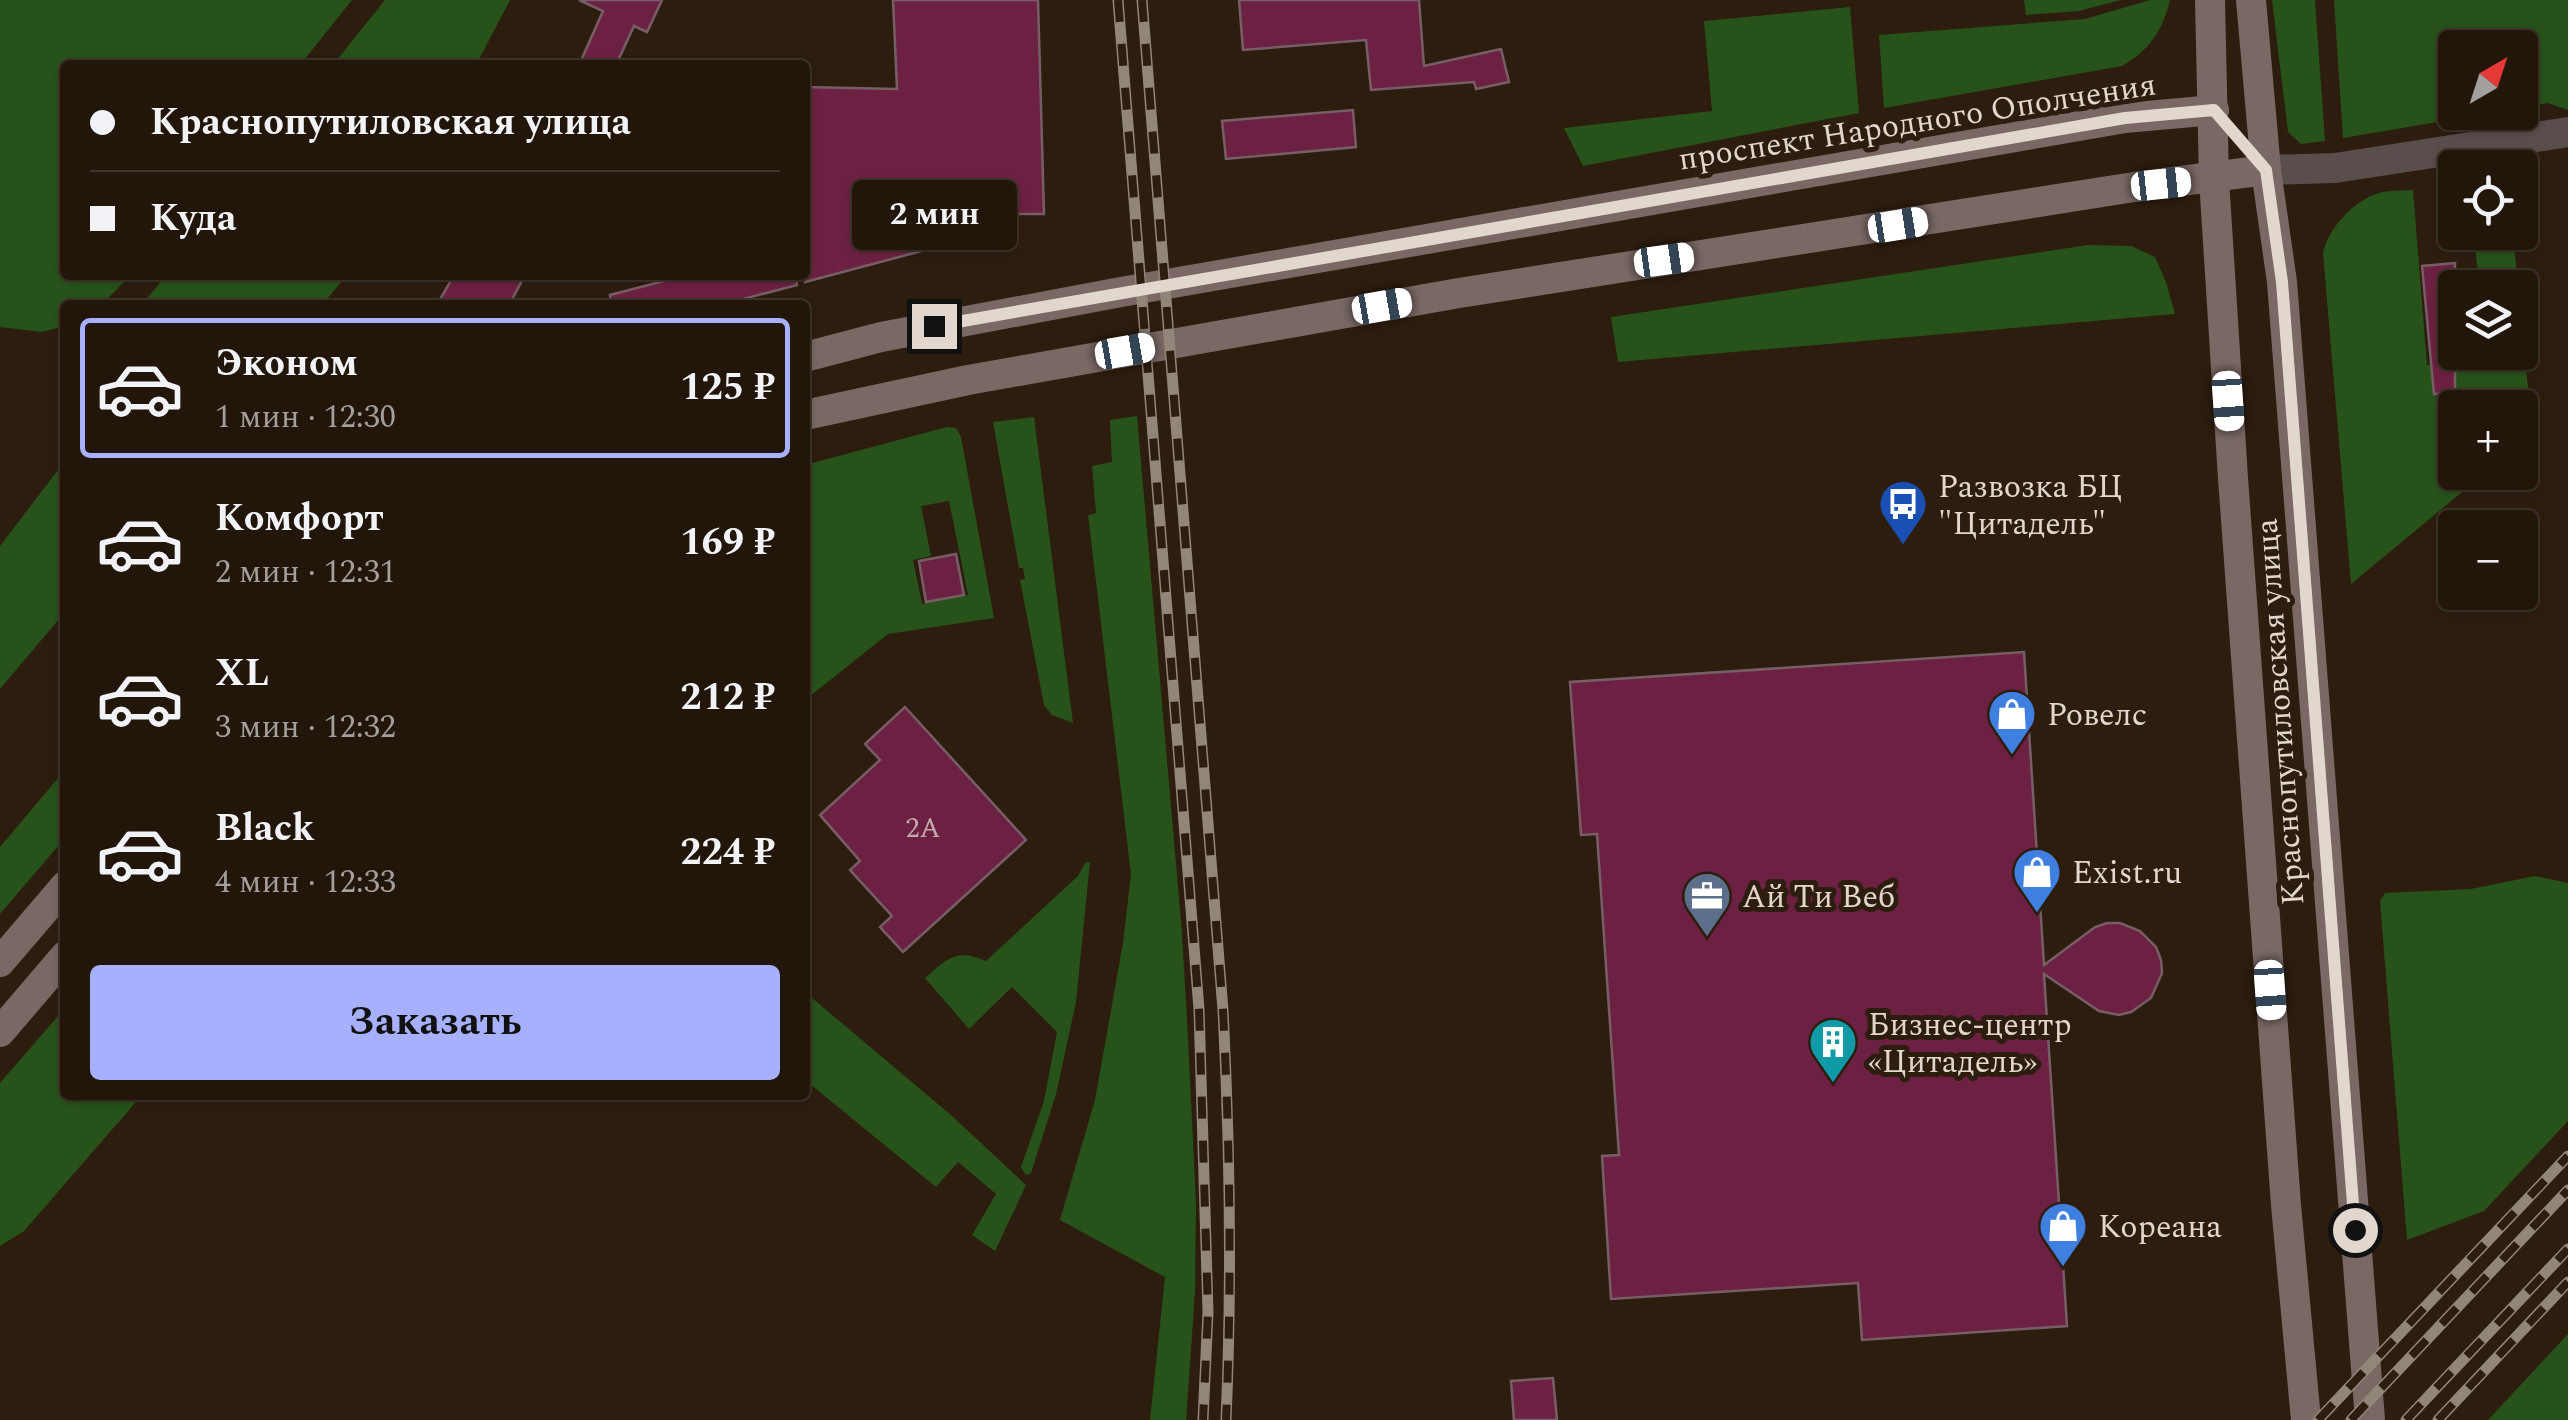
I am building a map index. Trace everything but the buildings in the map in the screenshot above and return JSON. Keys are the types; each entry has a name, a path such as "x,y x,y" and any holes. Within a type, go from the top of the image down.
{"main road":[{"name":"Краснопутиловская улица","path":"2210,0 2214,179 2260,862 2306,1420"},
{"name":"Краснопутиловская улица","path":"2251,0 2266,170 2282,282 2370,1420"},
{"path":"2214,110 2266,170"},
{"name":"проспект Народного Ополчения","path":"810,356 881,336 1120,292 2125,118 2214,110"},
{"path":"810,414 968,380 1459,293 2134,187 2266,170"},
{"path":"0,962 60,892"},
{"path":"0,1032 60,962"}],"street":[{"path":"2266,170 2335,168 2568,132"}],"green space":[{"path":"0,0 352,0 304,60 60,60 60,280 126,280 106,300 60,300 60,327 42,332 0,327"},
{"path":"385,0 510,0 479,60 337,60"},
{"path":"2024,0 2121,0 2079,11 2026,15"},
{"path":"2150,0 2170,0 2163,21 2154,39 2122,66 1884,108 1879,35 2085,19"},
{"path":"2272,0 2315,0 2325,141 2301,144 2288,132"},
{"path":"2334,0 2568,0 2568,110 2548,103 2538,104 2538,30 2438,30 2438,122 2343,138"},
{"path":"1850,7 1859,113 1583,166 1564,128 1712,111 1704,21"},
{"path":"2413,190 2427,365 2438,364 2438,370 2526,370 2528,390 2438,390 2438,490 2464,490 2351,584 2323,253 2336,225 2360,202 2383,192"},
{"path":"2088,245 2131,246 2155,257 2175,314 1618,362 1611,317"},
{"path":"2475,250 2515,250 2516,270 2478,270"},
{"path":"162,280 343,280 326,300 146,300"},
{"path":"1137,416 1188,1038 1196,1203 1195,1292 1186,1420 1150,1420 1165,1277 1060,1220 1095,1100 1131,874 1088,515 1096,513 1092,466 1112,462 1110,420"},
{"path":"1034,417 1073,723 1052,715 1044,705 1020,580 1025,579 1023,568 1019,568 993,422"},
{"path":"947,427 956,428 961,437 994,618 888,634 810,696 810,464","holes":["949,501 968,595 922,604 913,560 931,556 921,506"]},
{"path":"60,468 60,618 0,689 0,546"},
{"path":"60,776 60,844 0,914 0,847"},
{"path":"1090,862 1076,1002 1056,1094 1031,1173 1026,1175 1021,1167 1044,1101 1057,1032 1012,987 969,1029 925,978 960,955 986,961"},
{"path":"2535,876 2568,883 2568,1121 2484,1211 2407,1240 2380,901 2385,893 2471,889"},
{"path":"810,996 952,1116 1026,1185 995,1251 972,1235 996,1194 958,1162 936,1187 810,1084"},
{"path":"60,1014 60,1100 138,1100 24,1231 0,1246 0,1083"},
{"path":"2568,1334 2568,1420 2488,1420"}],"railway":[{"path":"1118,0 1199,1009 1208,1312 1203,1420"},
{"path":"1142,0 1223,1010 1229,1215 1226,1420"},
{"path":"2318,1420 2568,1156"},
{"path":"2351,1420 2568,1190"},
{"path":"2406,1420 2568,1249"},
{"path":"2438,1420 2568,1282"}],"place":[{"name":"Развозка БЦ \"Цитадель\"","path":"1903,546"},
{"name":"Ровелс","path":"2012,756"},
{"name":"Exist.ru","path":"2037,914"},
{"name":"Ай Ти Веб","path":"1707,938"},
{"name":"Бизнес-центр «Цитадель»","path":"1833,1084"},
{"name":"Кореана","path":"2063,1268"}],"route":[{"path":"934,326 2125,118 2214,110 2266,170 2282,282 2355,1230"}]}
